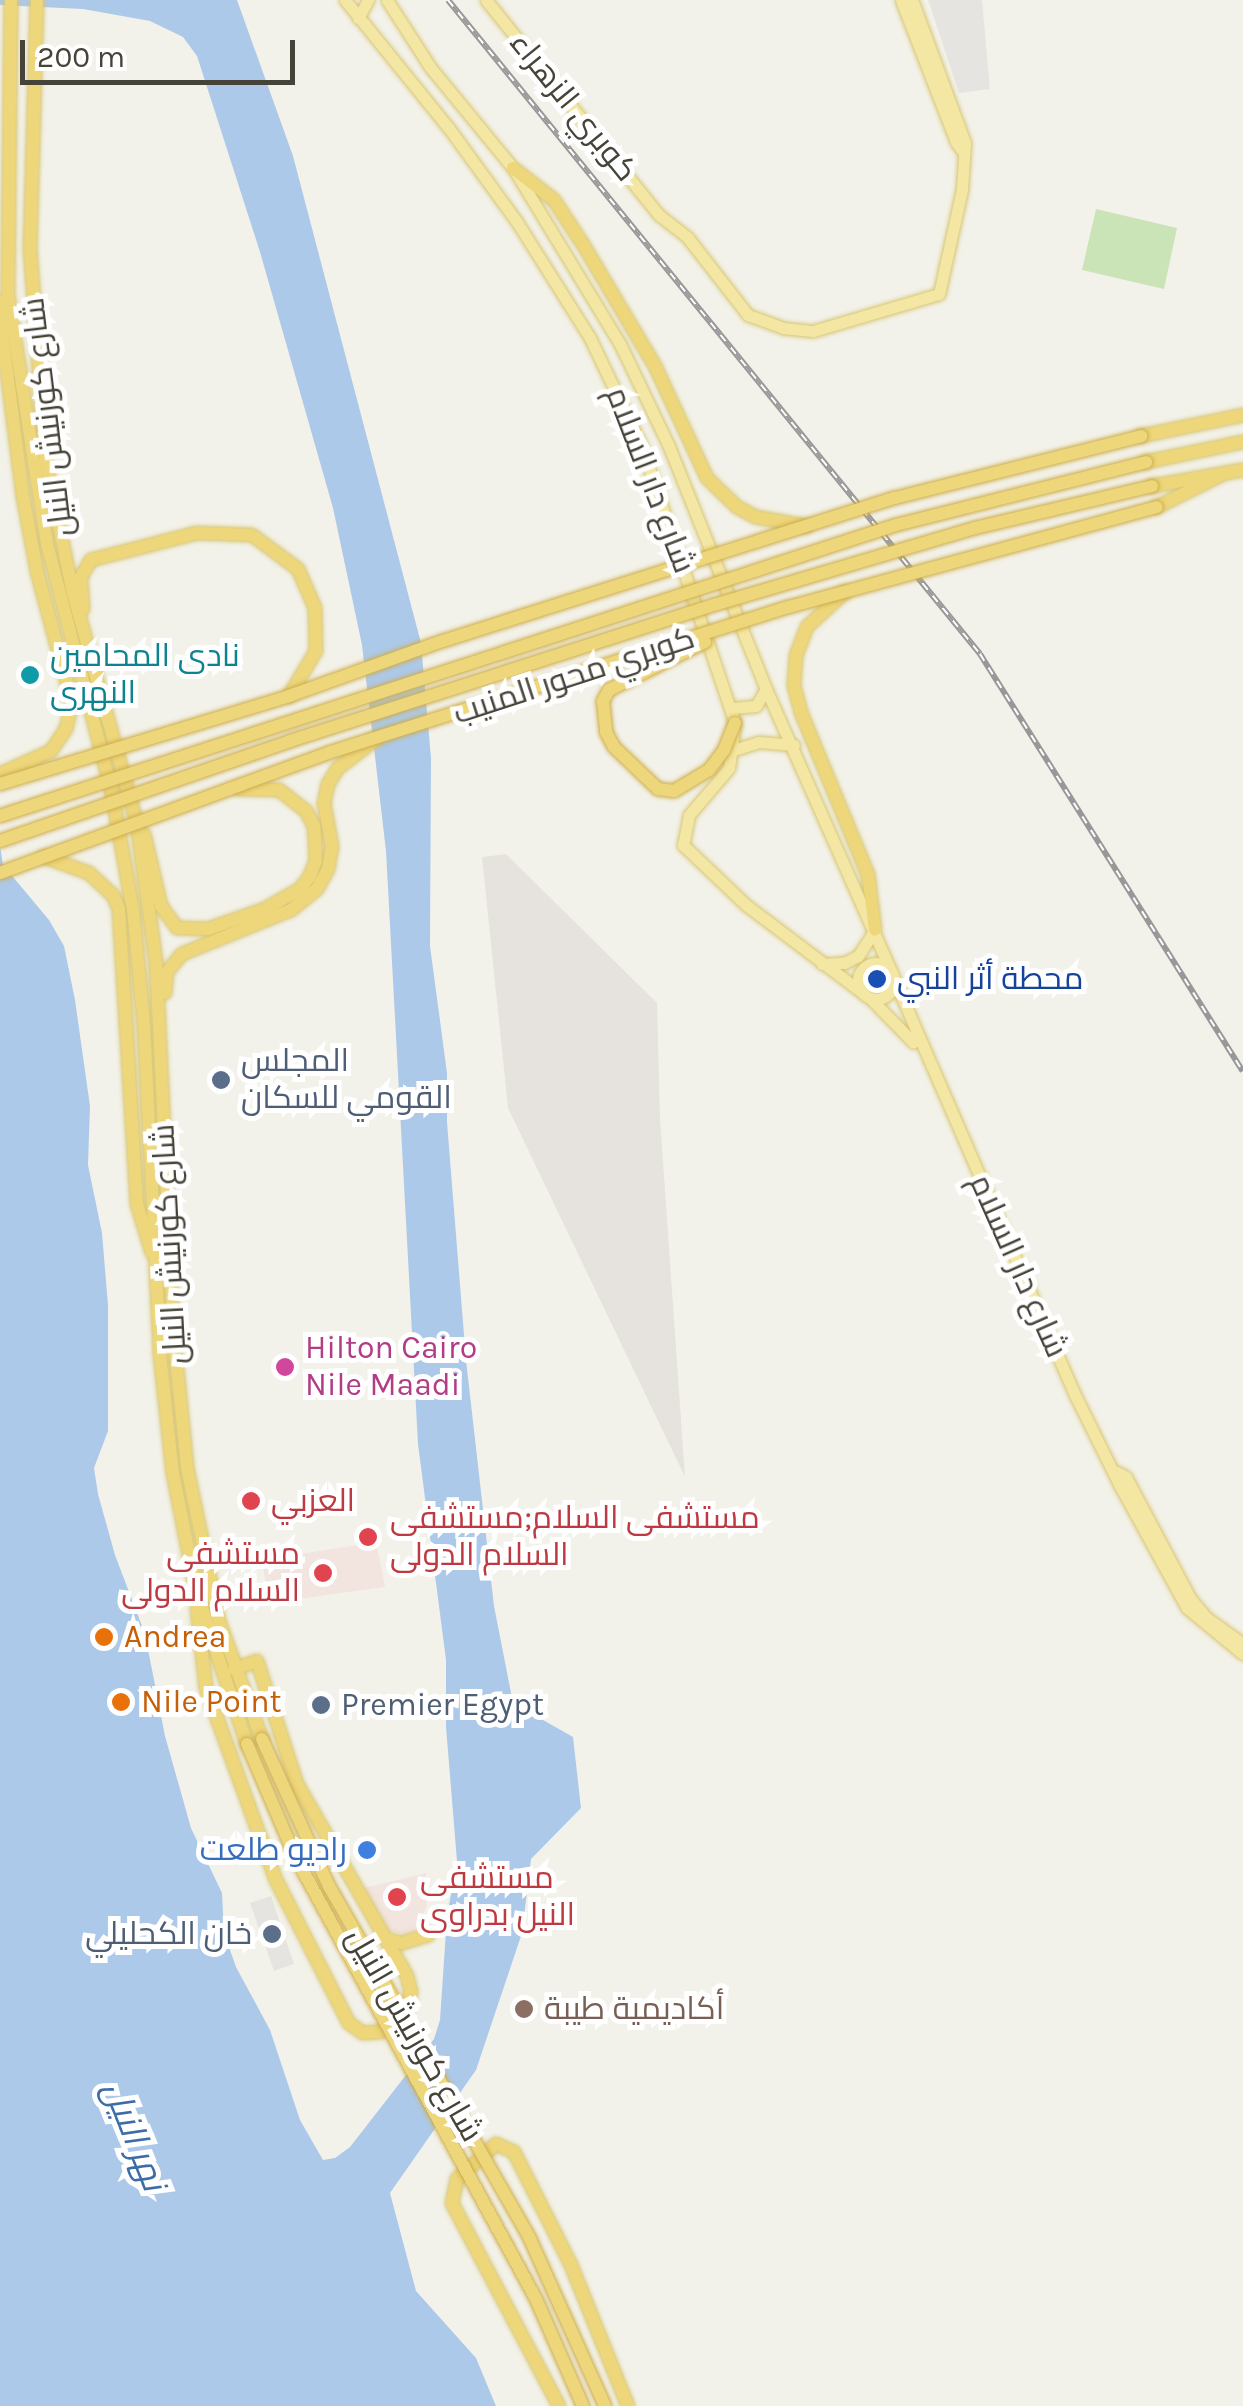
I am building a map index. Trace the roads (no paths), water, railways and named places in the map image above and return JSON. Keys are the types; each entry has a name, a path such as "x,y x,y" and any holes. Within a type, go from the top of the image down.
{"highway":[{"name":"شارع كورنيش النيل","path":"12,0 8,295 47,544 111,788 133,910 165,1414 196,1590 247,1744 295,1856 520,2268 583,2406"},
{"name":"شارع كورنيش النيل","path":"37,0 30,248 38,390 56,520 137,822 150,909 180,1407 195,1517 234,1669 329,1886 530,2239 605,2406"},
{"path":"514,168 554,200 584,246 655,366 706,478 728,500 756,516 806,526"},
{"path":"0,774 51,751 66,728 72,702 22,496 1,324 8,295"},
{"path":"0,784 289,696 443,641 806,526 977,476 1243,414"},
{"name":"كوبري محور المنيب","path":"0,816 880,530 1146,462 1243,442"},
{"name":"كوبري محور المنيب","path":"0,841 290,741 717,604 975,528 1152,486 1243,470"},
{"name":"كوبري محور المنيب","path":"0,873 212,794 848,590 1157,507 1191,494 1225,472"},
{"path":"84,632 84,568 108,554 182,536 214,532 252,535 285,556 308,585 315,608 316,651 289,696"},
{"path":"848,590 807,627 796,656 794,686 802,715 868,874 875,930"},
{"path":"736,723 724,750 709,770 686,788 666,791 658,789 614,747 603,722 603,701 620,681 755,620"},
{"path":"160,1046 166,1031 165,980 170,965 182,954 291,910 317,889 332,847 324,804 328,784 338,768 376,740"},
{"path":"137,822 149,845 166,919 190,930 227,924 300,890 310,876 318,843 306,811 279,790 245,787 212,794"},
{"path":"45,857 89,872 112,894 120,909 140,1219 156,1262"},
{"path":"196,1590 206,1688 251,1822 294,1922 349,2023 363,2033 380,2032 410,2002 407,1976 297,1784 257,1661 234,1669"},
{"path":"384,1938 402,1944 429,1935"},
{"path":"559,2406 452,2203 456,2179 496,2144 514,2152 547,2217 587,2297 628,2406"}],"main road":[{"name":"شارع دار السلام","path":"344,0 491,184 590,338 642,447 736,723 734,750 724,776 689,815 683,845 746,906 867,996 926,1056"},
{"path":"358,18 368,0"},
{"name":"شارع دار السلام","path":"387,0 430,67 514,168 636,374 766,689 794,745 1076,1396 1179,1597 1206,1628 1243,1654"},
{"name":"كوبري الزهراء","path":"486,0 658,216 688,238 748,315 794,330 854,322 940,294 962,189 964,153"},
{"path":"901,0 956,142 964,153"},
{"path":"912,0 962,133 964,153"},
{"path":"732,708 752,708 766,689"},
{"path":"734,750 760,742 794,745"},
{"path":"822,964 844,963 858,956 875,930"},
{"path":"878,963 892,974 888,995 867,996 858,978 865,967 878,963"},
{"name":"شارع دار السلام","path":"1117,1472 1126,1477 1190,1598 1217,1626 1243,1644"}],"water":[{"name":"نهر النيل","path":"0,0 237,0 293,156 421,643 431,758 430,946 447,1073 447,1122 466,1360 494,1606 513,1703 573,1737 581,1808 531,1859 522,1933 476,2070 390,2193 416,2291 476,2358 496,2406 0,2406 0,846 3,865 49,920 64,946 75,1000 90,1106 88,1165 102,1233 108,1305 108,1431 94,1468 98,1494 115,1555 145,1634 165,1736 191,1828 222,1893 224,1933 236,1967 270,2030 300,2120 323,2160 335,2158 350,2147 434,2039 440,2020 447,1916 457,1861 446,1727 446,1660 418,1444 386,851 362,645 333,508 260,252 197,56 183,37 150,21 83,9 0,5"}],"railway":[{"path":"448,0 980,654 1243,1071"}],"place":[{"name":"نادى المحامين النهرى","path":"30,675"},
{"name":"محطة أثر النبي","path":"877,979"},
{"name":"المجلس القومي للسكان","path":"221,1080"},
{"name":"Hilton Cairo Nile Maadi","path":"285,1367"},
{"name":"العزبي","path":"251,1501"},
{"name":"مستشفى السلام;مستشفى السلام الدولى","path":"368,1537"},
{"name":"مستشفى السلام الدولى","path":"323,1573"},
{"name":"Andrea","path":"104,1637"},
{"name":"Nile Point","path":"121,1702"},
{"name":"Premier Egypt","path":"321,1705"},
{"name":"راديو طلعت","path":"367,1850"},
{"name":"مستشفى النيل بدراوى","path":"397,1897"},
{"name":"خان الكحليلي","path":"272,1934"},
{"name":"أكاديمية طيبة","path":"524,2009"}]}
